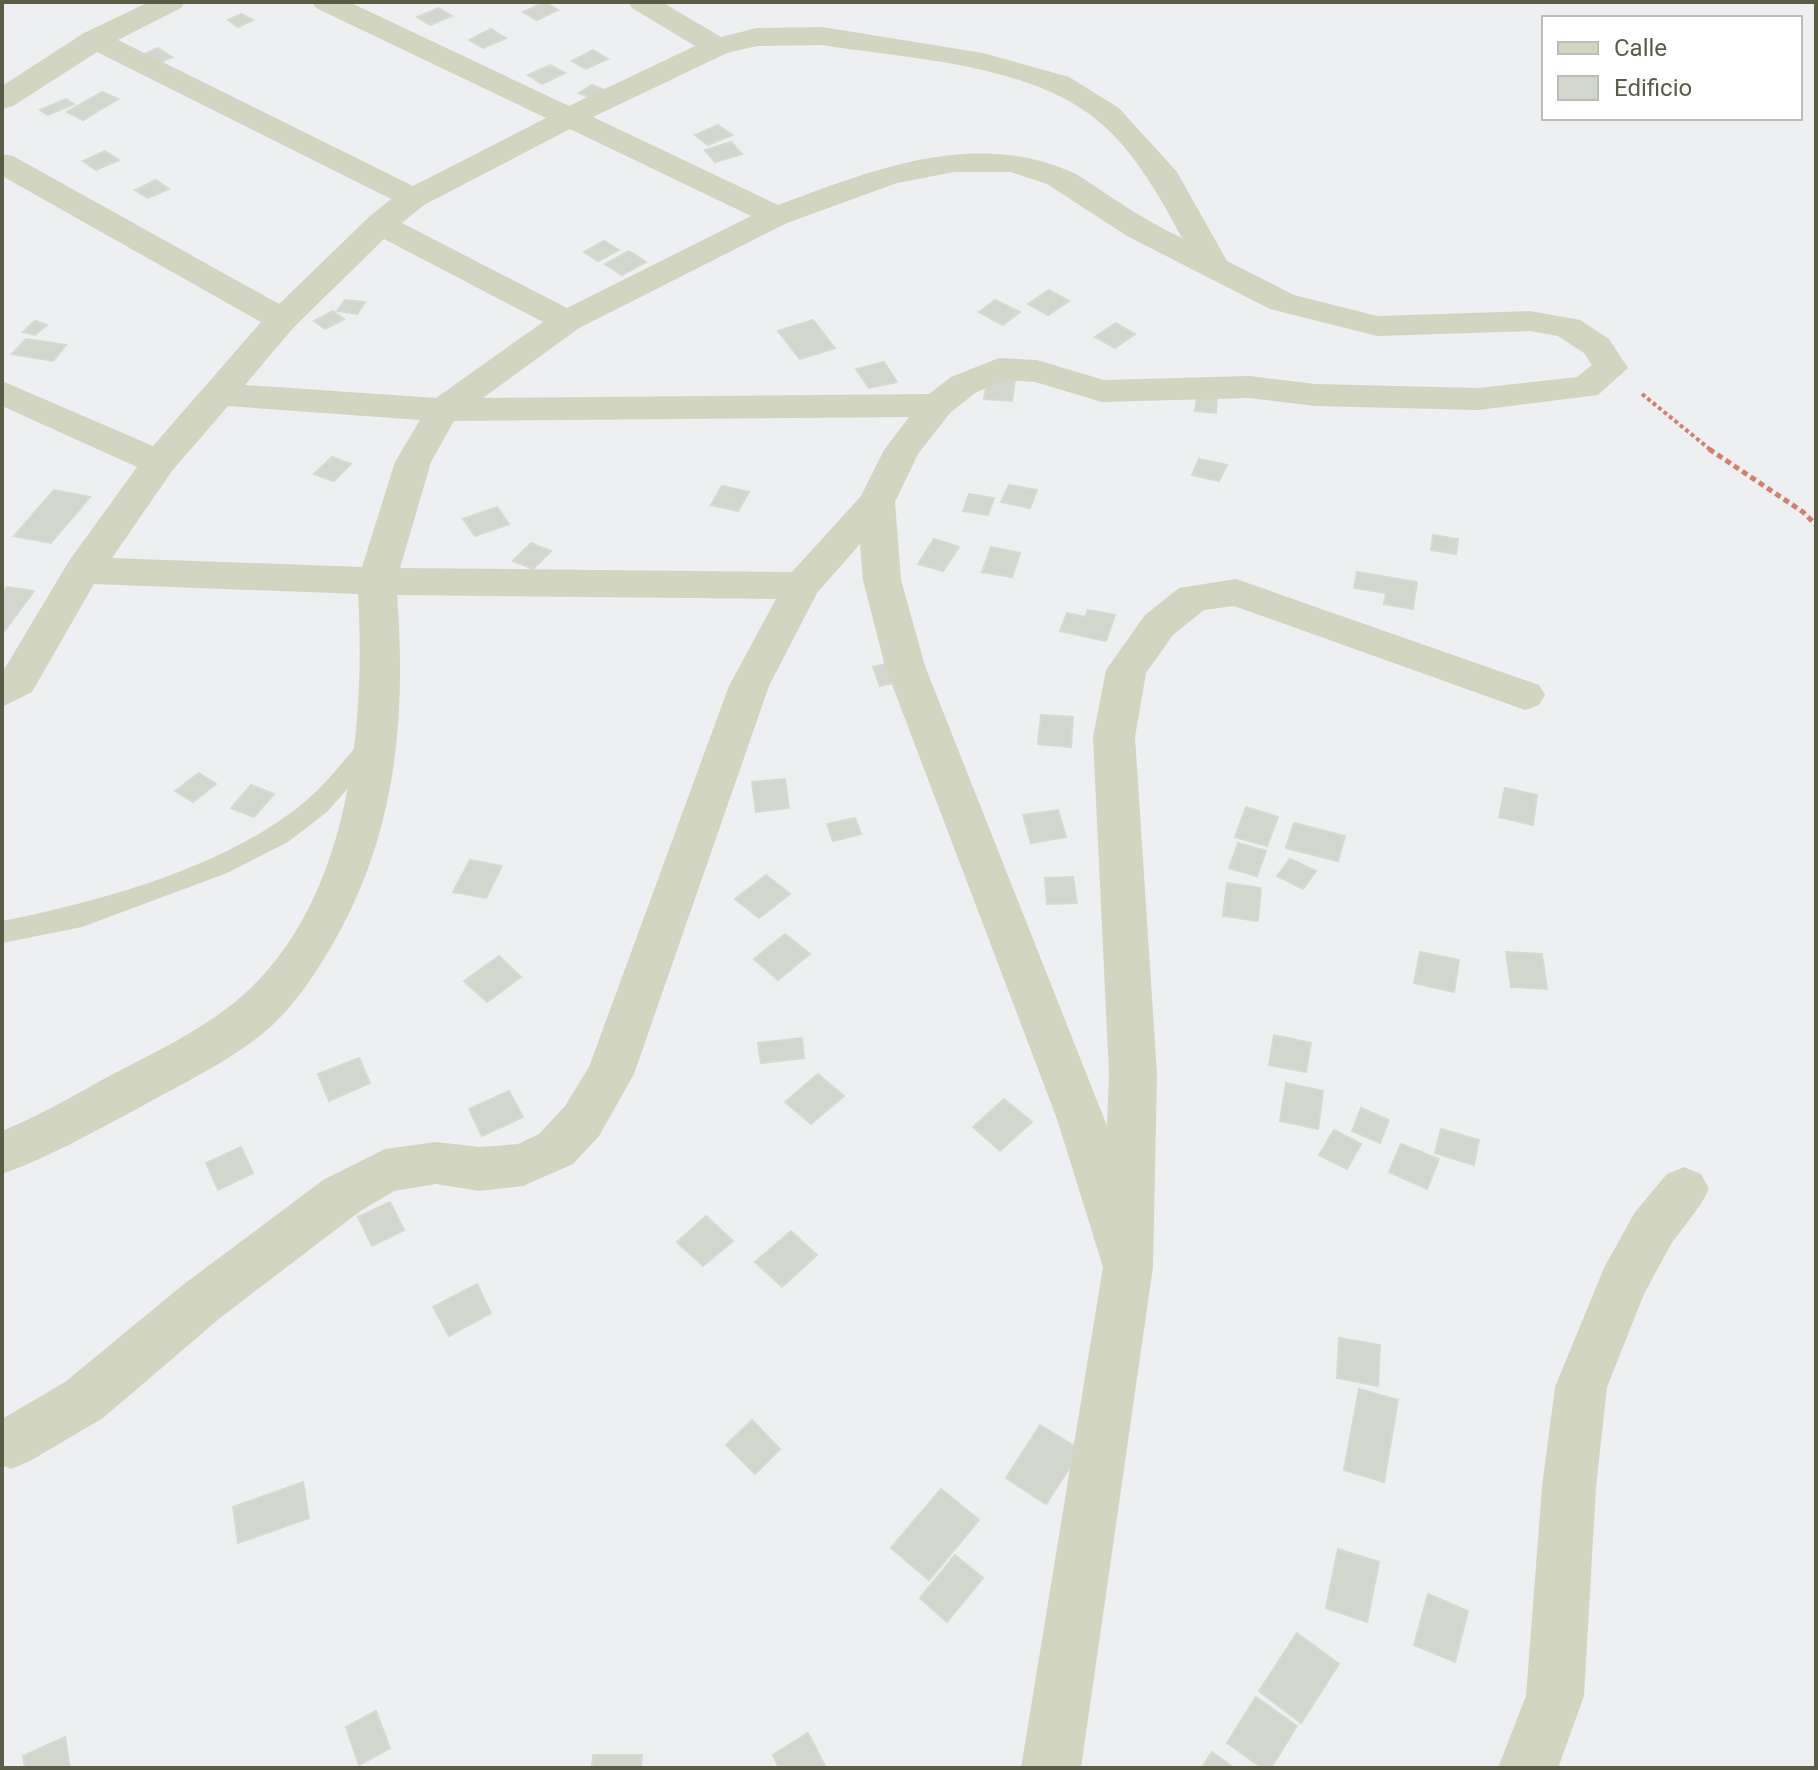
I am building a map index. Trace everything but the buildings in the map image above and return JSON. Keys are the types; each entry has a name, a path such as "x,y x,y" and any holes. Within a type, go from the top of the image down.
{"street":[{"path":"2,100 38,73 94,39 171,2"},
{"path":"326,2 776,216"},
{"path":"644,2 717,47"},
{"path":"2,692 18,682 83,570 159,463 282,320 380,224 413,198 633,85 717,47 757,37 822,36 983,62 1058,83 1108,114 1166,179 1213,266"},
{"path":"94,39 413,198"},
{"path":"2,163 282,320"},
{"path":"2,1153 43,1136 194,1054 252,1015 294,969 331,909 364,821 376,739 382,657 377,581 413,462 443,410 567,321 776,216 890,175 954,163 1013,163 1058,177 1138,229 1282,302 1377,326 1530,321 1568,327 1597,346 1611,368 1586,387 1478,399 1315,395 1249,387 1102,391 1037,371 999,369 963,385 937,405 902,450 876,502 802,586 749,686 610,1074 582,1121 556,1149 523,1165 480,1169 436,1163 385,1171 328,1205 202,1301 84,1400 11,1443"},
{"path":"380,224 567,321"},
{"path":"2,392 159,463"},
{"path":"219,394 443,410 937,405"},
{"path":"876,502 882,580 905,666 1081,1119 1128,1267"},
{"path":"83,570 377,581 802,586"},
{"path":"1051,1768 1128,1267 1133,1074 1114,737 1126,670 1159,625 1193,598 1236,592 1525,695"},
{"path":"1528,1768 1555,1696 1569,1487 1581,1387 1622,1285 1653,1228 1684,1189"}],"lane":[{"path":"2,932 82,916 218,866 279,835 318,805 376,739"}],"path":[{"path":"1611,368 1714,453 1803,512 1816,525"}]}
